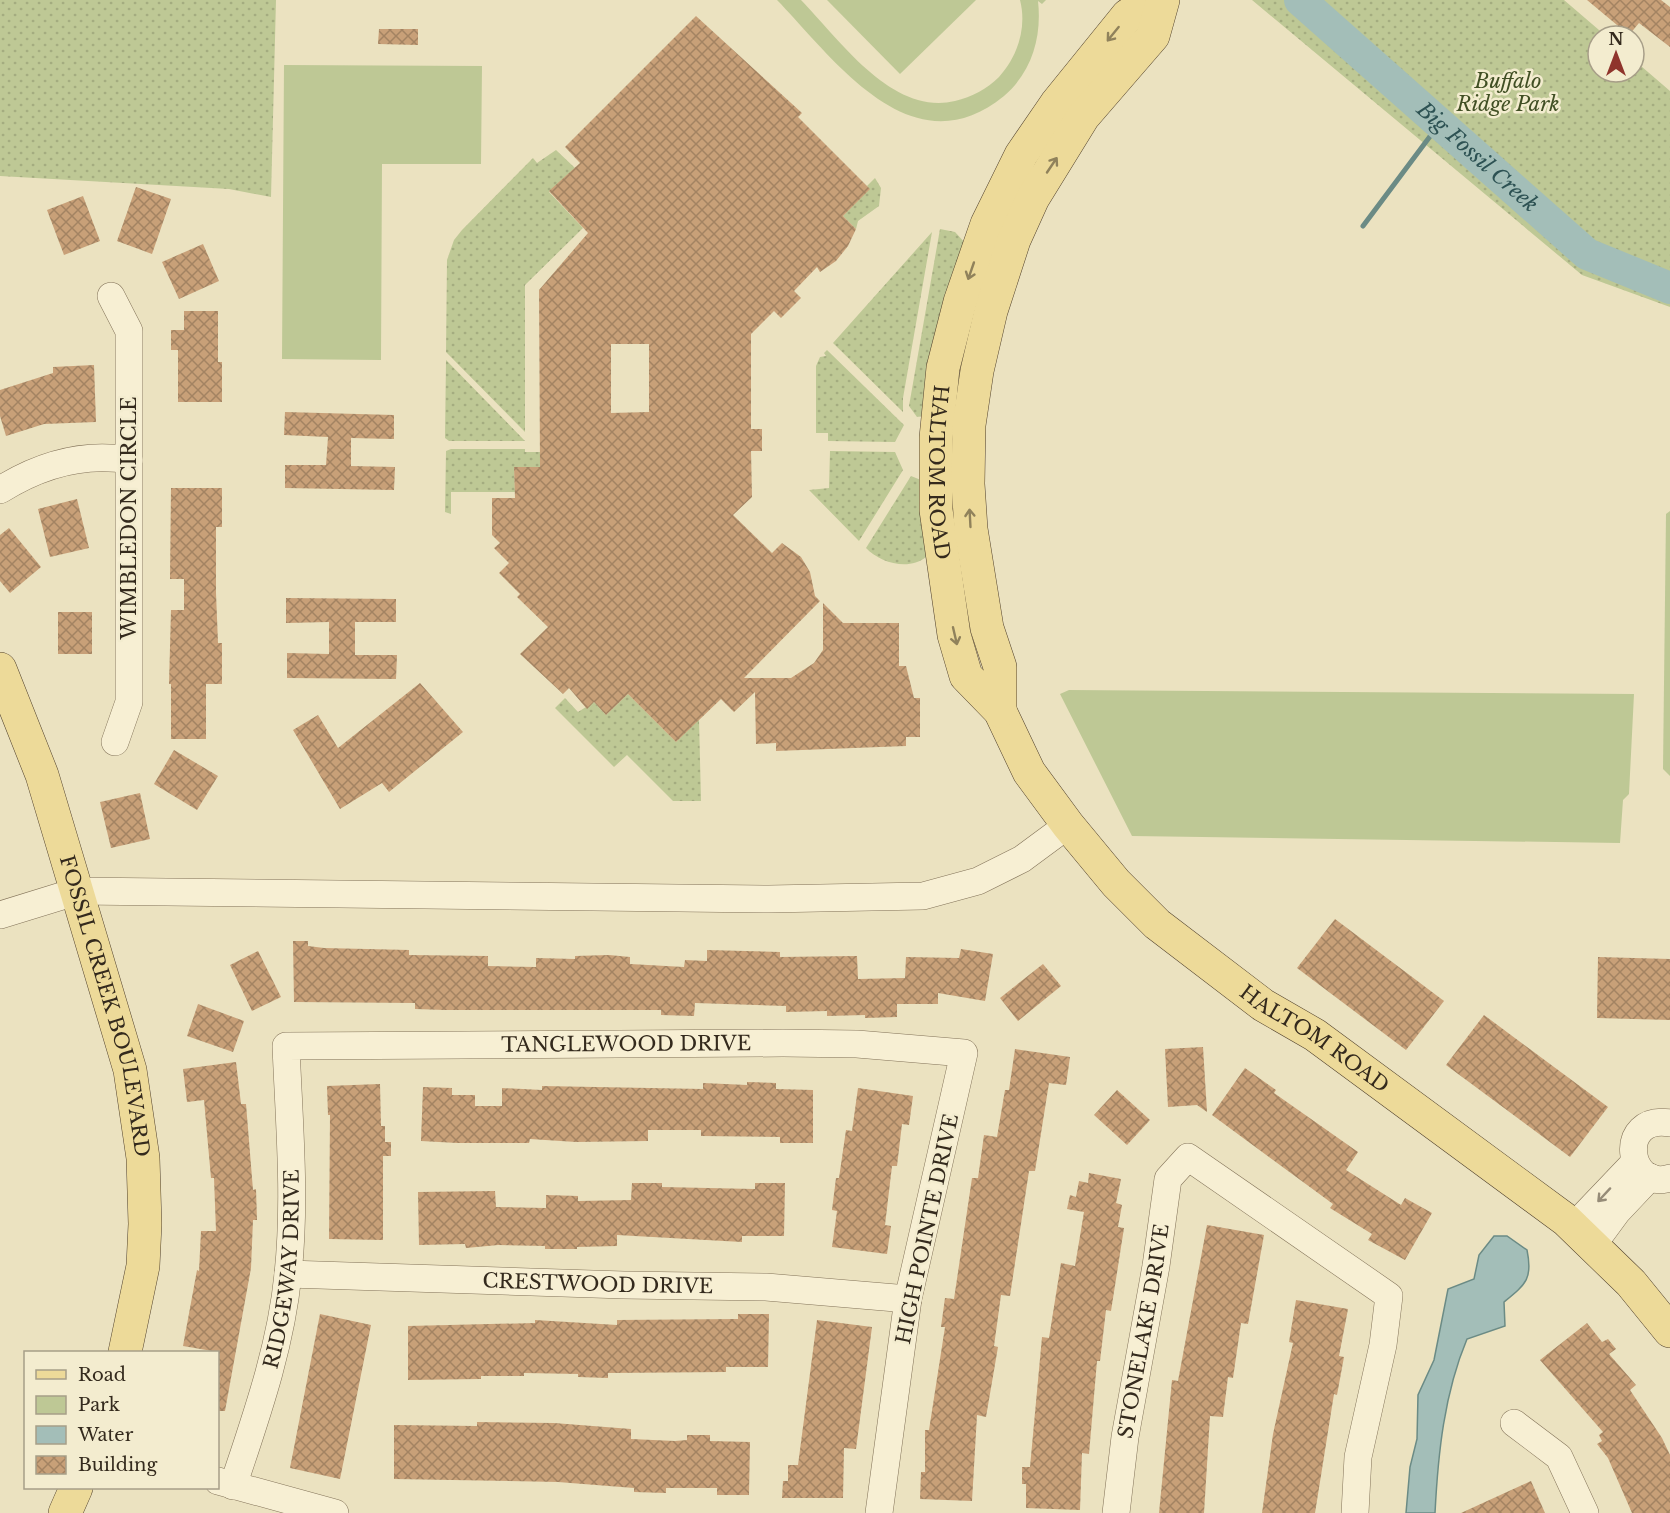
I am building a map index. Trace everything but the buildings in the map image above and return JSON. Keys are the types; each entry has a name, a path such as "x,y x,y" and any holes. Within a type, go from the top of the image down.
{"main road":[{"name":"HALTOM ROAD","path":"1000,711 1000,667 987,628 970,518 969,425 977,371 1009,227 1021,156 1056,104 1128,15 1161,0"},
{"name":"HALTOM ROAD","path":"1009,227 960,302 943,368 936,438 936,510 944,578 954,635 966,676 1000,711 1029,772 1068,825 1116,883 1157,924 1263,1005 1325,1042 1582,1237 1631,1283 1670,1331"},
{"path":"944,578 979,576"},
{"name":"FOSSIL CREEK BOULEVARD","path":"0,669 42,775 130,1070 143,1158 145,1224 142,1266 125,1351"},
{"path":"65,1513 76,1489"}],"street":[{"name":"WIMBLEDON CIRCLE","path":"111,296 129,331 129,702 115,742"},
{"path":"0,490 23,476 68,459 114,457 129,460"},
{"path":"0,915 78,891 769,899 923,896 978,881 1022,859 1068,825"},
{"name":"TANGLEWOOD DRIVE","path":"286,1046 783,1043 857,1044 964,1053"},
{"name":"RIDGEWAY DRIVE","path":"225,1483 271,1371 288,1274 290,1166 286,1046"},
{"name":"HIGH POINTE DRIVE","path":"879,1513 908,1299 964,1053"},
{"path":"1582,1237 1617,1212 1651,1173 1632,1150 1637,1135 1653,1123 1670,1123"},
{"name":"STONELAKE DRIVE","path":"1116,1513 1125,1437 1156,1266 1168,1179 1188,1157 1389,1296 1383,1345 1358,1457 1355,1513"},
{"name":"CRESTWOOD DRIVE","path":"288,1274 624,1285 766,1287 908,1299"},
{"path":"1514,1423 1559,1456 1585,1513"},
{"path":"225,1483 335,1513"}],"green space":[{"path":"0,0 276,0 271,197 229,189 0,176"},
{"path":"777,0 801,0 869,71 889,86 910,97 932,103 955,101 967,97 984,89 999,77 1016,51 1019,41 1022,20 1020,0 1046,0 1042,4 1038,1 1038,28 1033,53 1014,87 1004,96 970,116 938,121 907,114 878,99 850,77"},
{"path":"827,0 976,0 900,74"},
{"name":"Buffalo Ridge Park","path":"1252,0 1564,0 1592,24 1586,24 1586,84 1646,84 1646,70 1670,91 1670,307 1582,275"},
{"path":"284,65 482,66 481,164 382,164 381,360 282,359"},
{"path":"556,150 575,168 549,192 583,228 525,285 525,432 446,352 447,260 454,240 462,230 533,158 537,163"},
{"path":"875,178 881,188 879,206 858,221 856,229 843,216 869,189 867,186"},
{"path":"940,229 955,232 966,244 923,416 917,417 909,406"},
{"path":"932,232 903,398 903,412 833,343"},
{"path":"827,350 904,425 895,442 828,441 828,433 816,433 816,366 820,357 826,356 824,353"},
{"path":"446,360 525,441 449,441 445,438"},
{"path":"451,449 525,449 525,452 540,452 540,467 514,467 515,492 451,492 451,514 445,512 446,451"},
{"path":"830,451 895,452 903,470 859,541 809,490 829,488"},
{"path":"911,476 921,480 926,557 911,564 895,563 879,558 866,548"},
{"path":"1670,511 1670,776 1663,769 1666,514"},
{"path":"1069,690 1634,694 1629,794 1623,800 1620,843 1132,836 1060,694"},
{"path":"628,694 676,742 699,719 701,801 673,801 627,755 614,767 555,708 565,698 578,712 594,702 606,715"}],"water":[{"path":"1494,1236 1507,1236 1527,1250 1528,1274 1523,1285 1504,1302 1505,1326 1467,1339 1453,1381 1444,1424 1435,1513 1406,1513 1410,1467 1417,1439 1418,1395 1434,1360 1448,1289 1474,1279 1479,1255"}],"waterway":[{"name":"Big Fossil Creek","path":"1300,0 1587,254 1670,288"},
{"path":"1363,226 1440,123"}]}
